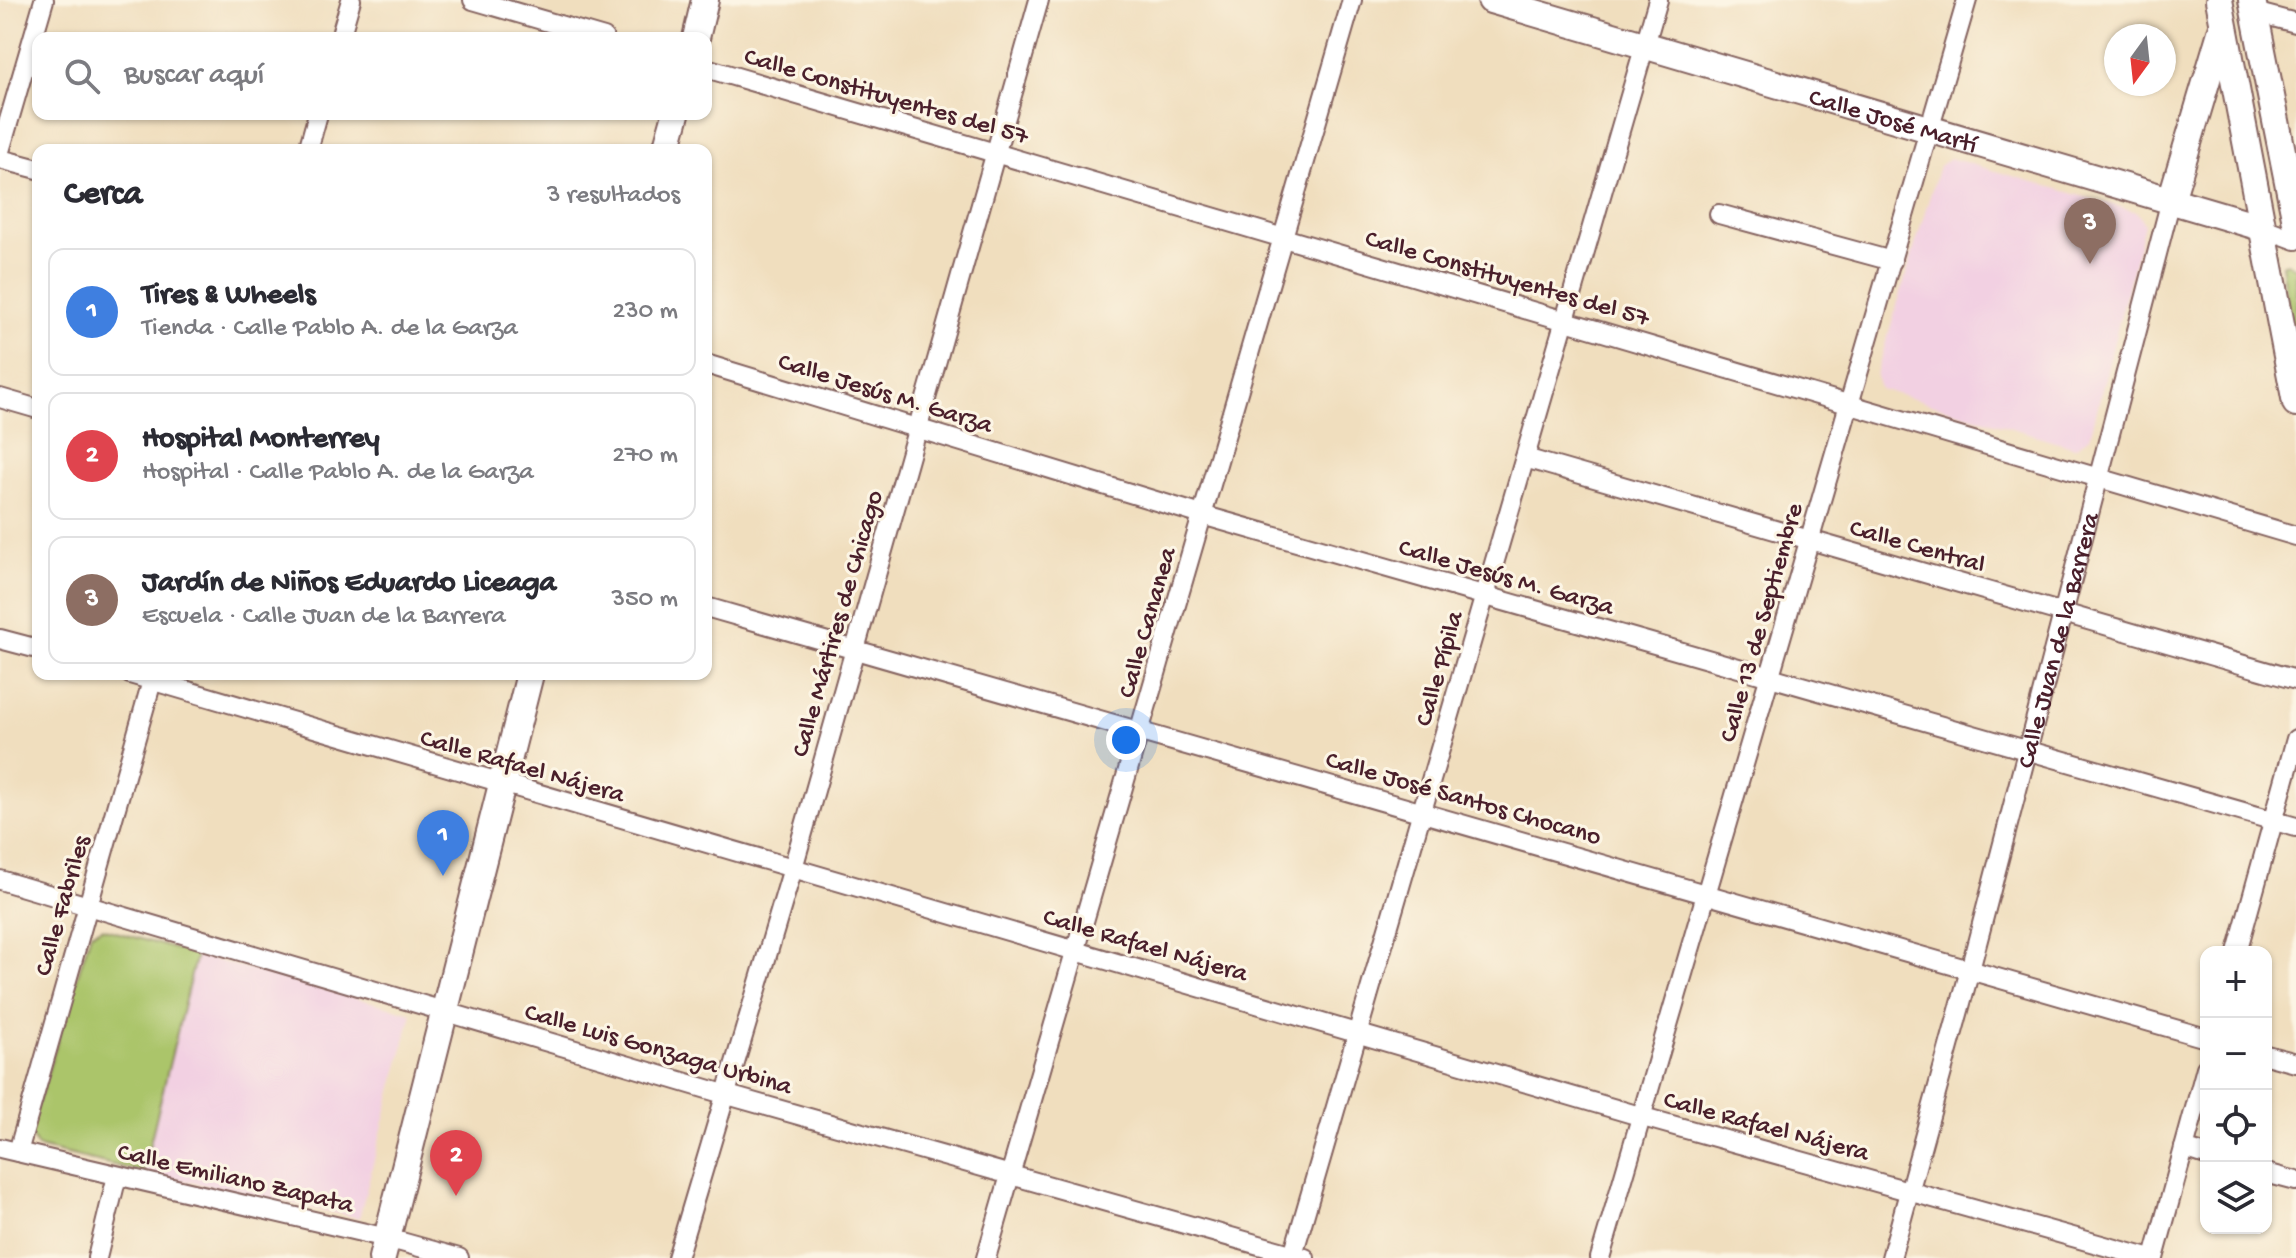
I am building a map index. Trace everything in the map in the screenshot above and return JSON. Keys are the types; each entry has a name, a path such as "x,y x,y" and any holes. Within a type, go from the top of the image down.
{"street":[{"path":"35,32 44,0"},
{"path":"342,32 351,0"},
{"path":"473,0 583,32"},
{"path":"697,32 705,0"},
{"name":"Calle Mártires de Chicago","path":"677,1258 793,868 1039,0"},
{"name":"Calle Cananea","path":"986,1258 1142,731 1352,0"},
{"name":"Calle José Martí","path":"1491,0 2171,200 2296,240"},
{"name":"Calle Pípila","path":"1297,1257 1358,1032 1658,0"},
{"name":"Calle 13 de Septiembre","path":"1600,1258 1967,0"},
{"path":"2253,6 2296,23"},
{"path":"2253,6 2296,222"},
{"path":"2222,11 2296,403"},
{"name":"Calle Juan de la Barrera","path":"1891,1258 1970,970 2222,11"},
{"path":"0,151 32,41"},
{"name":"Calle Constituyentes del 57","path":"712,70 2296,536"},
{"path":"310,144 316,120"},
{"path":"668,144 674,120"},
{"path":"0,159 32,167"},
{"path":"1719,214 1892,261"},
{"name":"Calle Jesús M. Garza","path":"712,366 1202,515 2296,827"},
{"path":"0,398 32,407"},
{"name":"Calle Central","path":"1525,458 2296,680"},
{"name":"Calle José Santos Chocano","path":"712,609 2200,1036"},
{"path":"0,639 32,647"},
{"name":"Calle Fabriles","path":"9,1150 153,680"},
{"name":"Calle Rafael Nájera","path":"164,680 502,786 1077,950 1643,1117 2151,1258"},
{"path":"385,1248 528,680"},
{"path":"2239,946 2296,739"},
{"name":"Calle Luis Gonzaga Urbina","path":"0,880 724,1094 1297,1257"},
{"path":"2272,1057 2296,1063"},
{"path":"2151,1258 2200,1090"},
{"path":"2184,1148 2200,1153"},
{"name":"Calle Emiliano Zapata","path":"9,1150 385,1248 459,1258"},
{"path":"2272,1175 2296,1181"},
{"path":"97,1258 117,1176"}],"shaded area":[{"path":"1950,158 2137,212 2144,224 2090,437 2075,447 1880,389 1876,375 1939,166"},
{"path":"196,955 412,1013 359,1218 143,1172"}],"green space":[{"path":"2287,263 2296,268 2296,353 2282,265"},
{"path":"102,928 196,955 143,1172 38,1147 29,1133 91,933"}],"place":[{"name":"Jardín de Niños Eduardo Liceaga","path":"2090,264"},
{"name":"Tires & Wheels","path":"443,876"},
{"name":"Hospital Monterrey","path":"456,1196"}]}
